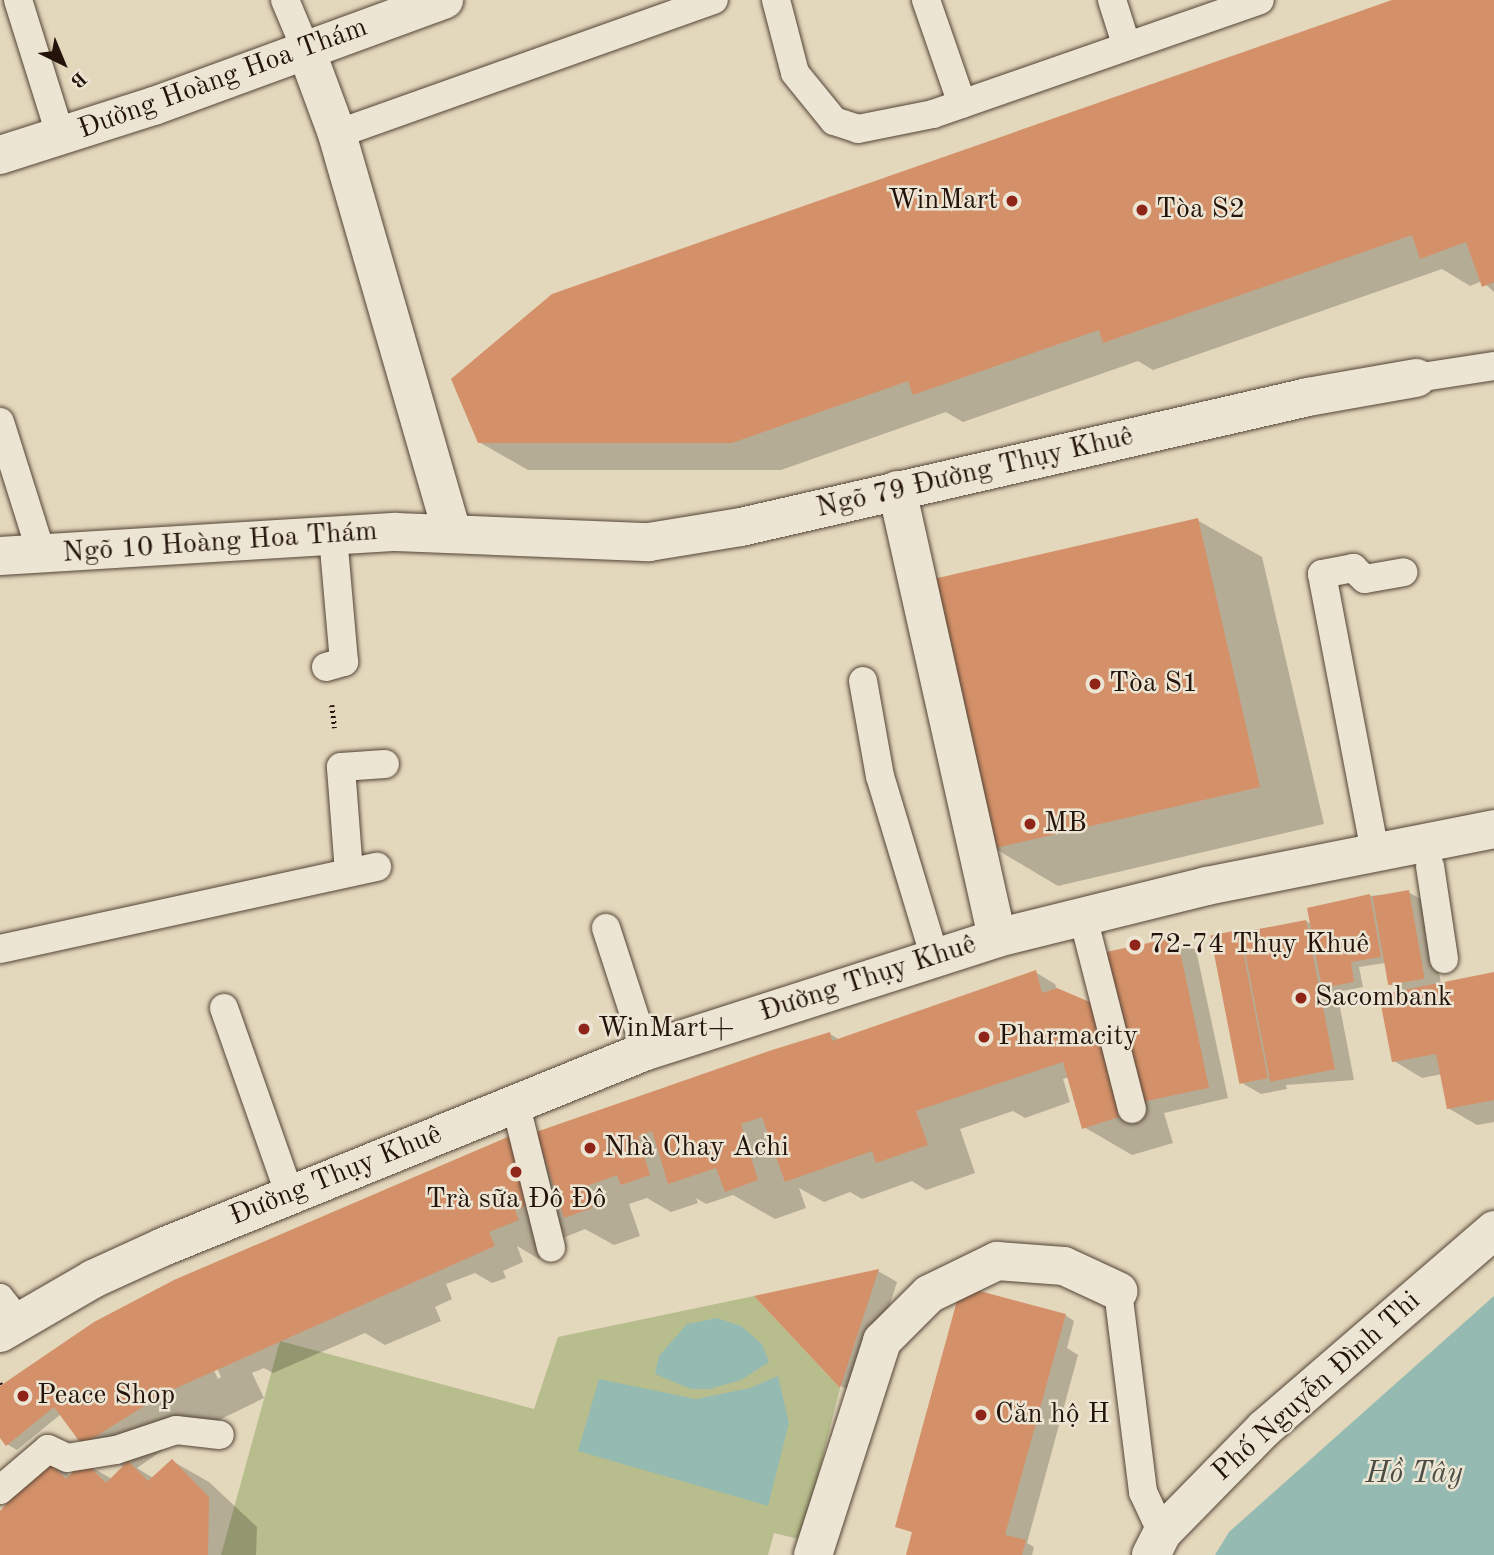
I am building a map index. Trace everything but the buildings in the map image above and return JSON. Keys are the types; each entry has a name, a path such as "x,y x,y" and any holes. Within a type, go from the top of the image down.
{"street":[{"name":"Đường Hoàng Hoa Thám","path":"0,155 61,137 439,1"},
{"path":"306,50 337,134 452,532"},
{"name":"Ngõ 79 Đường Thụy Khuê","path":"452,532 549,540 649,542 741,527 1308,397 1416,378"},
{"path":"897,490 997,938"},
{"name":"Ngõ 10 Hoàng Hoa Thám","path":"41,555 333,536 452,532"},
{"path":"0,556 41,555"},
{"name":"Đường Thụy Khuê","path":"6,1317 289,1193 646,1051 934,956 1083,917 1375,852 1494,829"},
{"name":"Phố Nguyễn Đình Thi","path":"1157,1544 1265,1428 1494,1230"},
{"path":"813,1555 883,1342 929,1294 997,1261 1064,1266 1118,1291"}],"lane":[{"path":"18,0 61,137"},
{"path":"285,0 306,50"},
{"path":"337,134 714,0"},
{"path":"776,0 796,73 834,121 858,129 962,104 1126,44 1260,0"},
{"path":"926,0 962,104"},
{"path":"1112,0 1126,44"},
{"name":"Ngõ 79 Đường Thụy Khuê","path":"1416,378 1494,366"},
{"name":"Ngõ 10 Hoàng Hoa Thám","path":"0,422 41,555"},
{"path":"326,667 344,662 333,536"},
{"path":"1375,852 1322,574 1353,568 1365,579 1403,572"},
{"path":"863,681 880,776 934,956"},
{"path":"0,949 229,902 363,870 341,767 385,764"},
{"path":"1430,866 1444,959"},
{"path":"1083,917 1132,1109"},
{"path":"606,928 646,1051"},
{"path":"224,1008 289,1193"},
{"path":"515,1102 551,1248"},
{"path":"1118,1291 1143,1492 1157,1544"},
{"path":"3,1482 48,1449 67,1458 116,1450 176,1430 220,1434"}],"path":[{"path":"326,667 341,767"}],"green space":[{"path":"754,1296 840,1388 802,1540 774,1533 768,1555 221,1555 280,1341 534,1409 558,1337"}],"water":[{"name":"Hồ Tây","path":"1494,1296 1494,1555 1215,1555 1229,1532"},
{"path":"717,1318 741,1326 762,1344 769,1362 741,1380 710,1389 691,1389 655,1374 659,1356 687,1324"},
{"path":"778,1376 789,1423 768,1506 578,1451 599,1379 696,1399 750,1388"}],"place":[{"name":"WinMart","path":"1012,201"},
{"name":"Tòa S2","path":"1142,210"},
{"name":"Tòa S1","path":"1095,684"},
{"name":"MB","path":"1030,824"},
{"name":"72-74 Thụy Khuê","path":"1135,945"},
{"name":"Sacombank","path":"1301,998"},
{"name":"WinMart+","path":"584,1029"},
{"name":"Pharmacity","path":"984,1037"},
{"name":"Nhà Chay Achi","path":"590,1148"},
{"name":"Trà sữa Đô Đô","path":"516,1172"},
{"name":"Peace Shop","path":"23,1396"},
{"name":"Căn hộ H","path":"981,1415"}]}
